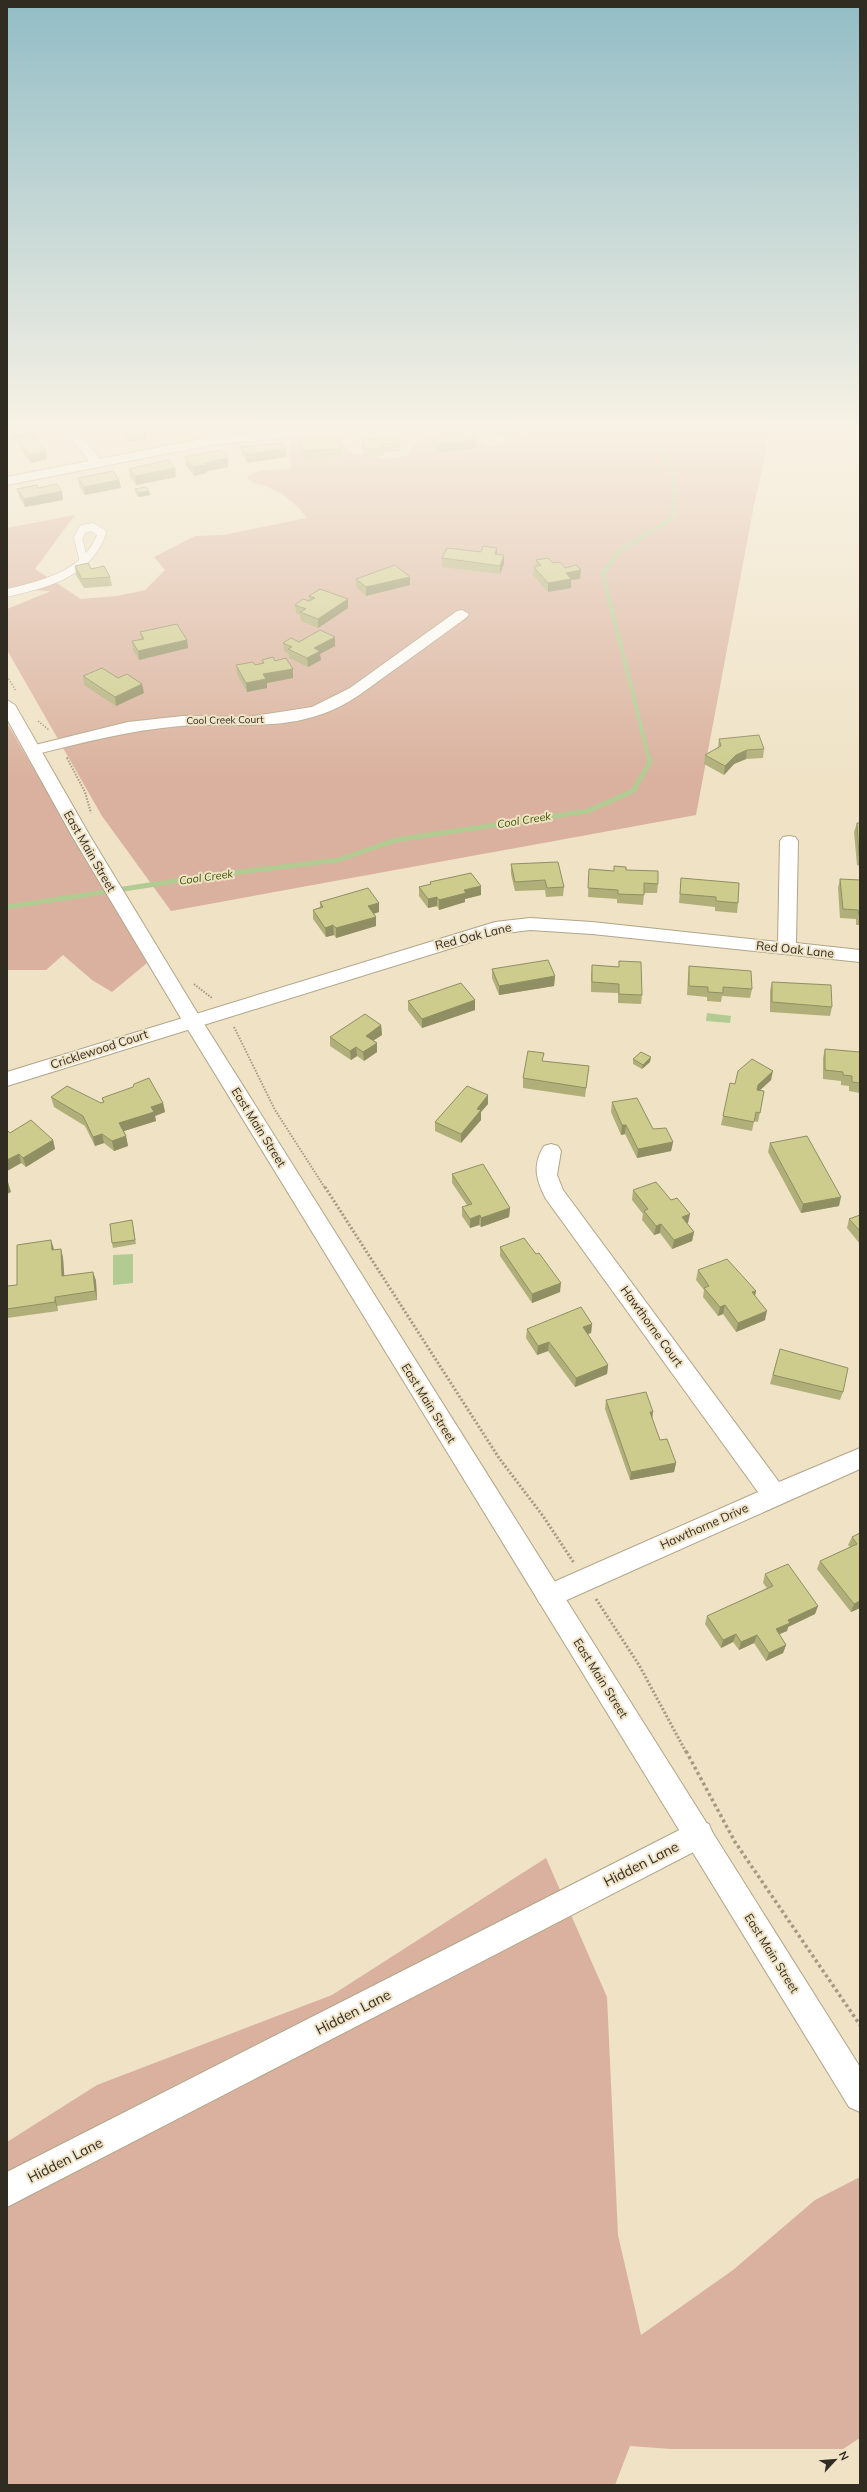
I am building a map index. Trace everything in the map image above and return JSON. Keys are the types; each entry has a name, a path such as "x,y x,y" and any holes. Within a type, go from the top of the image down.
{"street":[{"name":"Cool Creek Court","path":"33,750 150,724 183,721 248,722 284,718 317,711 355,691 462,614"},
{"name":"East Main Street","path":"7,705 113,890 192,1020 549,1596 699,1834 860,2096"},
{"path":"787,949 789,841"},
{"name":"Red Oak Lane","path":"192,1020 496,928 530,924 592,928 860,956"},
{"name":"Cricklewood Court","path":"7,1079 192,1020"},
{"name":"Hawthorne Court","path":"551,1151 546,1175 554,1193 775,1496"},
{"name":"Hawthorne Drive","path":"549,1596 860,1458"},
{"name":"Hidden Lane","path":"7,2190 699,1834"}],"lane":[{"path":"7,593 43,584 70,572 84,562"}],"path":[{"path":"231,1022 275,1110 499,1458 543,1516 573,1562"},
{"path":"594,1594 638,1665 735,1842 860,2025"}],"shaded area":[{"path":"7,547 51,547 35,569 81,599 117,596 145,590 165,570 154,557 173,547 746,547 696,815 171,911 102,816 7,650 7,609 51,591 7,589"},
{"path":"7,723 147,963 112,992 92,980 63,955 46,970 7,970"},
{"path":"707,1013 731,1016 730,1023 706,1021"},
{"path":"133,1254 133,1283 113,1285 113,1255"},
{"path":"546,1858 607,1997 618,2235 641,2335 733,2270 815,2200 860,2177 860,2438 843,2449 672,2449 630,2446 615,2485 7,2485 7,2142 97,2085 332,1995"}],"building":[{"path":"483,547 497,548 495,554 504,555 500,566 442,558 447,548 481,552"},
{"path":"548,558 553,563 560,562 565,568 576,565 581,570 566,573 571,579 548,583 534,567 541,565 536,560"},
{"path":"88,563 91,569 104,566 110,577 82,579 75,566"},
{"path":"395,565 410,577 366,587 356,579"},
{"path":"320,589 348,599 318,619 300,612 306,609 295,605 303,599 309,601 315,598 309,596"},
{"path":"177,624 187,640 138,651 132,641 144,639 140,632"},
{"path":"320,630 335,637 314,648 320,651 307,658 288,649 292,647 283,643 291,638 299,642"},
{"path":"273,657 275,661 286,658 293,669 263,674 266,679 246,683 236,665 253,662 255,665 264,663 262,660"},
{"path":"102,668 118,678 127,674 142,684 115,697 83,676"},
{"path":"759,735 764,749 747,750 736,755 725,766 705,755 721,746 719,739"},
{"path":"857,823 860,823 860,856 859,856"},
{"path":"558,862 564,887 547,888 545,880 515,882 511,864"},
{"path":"614,866 626,867 626,870 658,871 658,884 644,883 644,895 618,894 618,890 588,888 589,869 614,871"},
{"path":"471,873 481,886 464,890 466,893 439,900 437,897 428,899 419,887 431,884 430,882"},
{"path":"681,878 739,883 738,903 716,901 716,897 680,894"},
{"path":"840,879 860,880 860,915 858,910 843,909"},
{"path":"368,888 379,903 368,906 376,917 336,928 333,925 325,928 313,910 323,907 320,902"},
{"path":"548,960 555,976 499,986 492,969"},
{"path":"619,961 641,962 642,995 619,994 619,984 592,982 592,965 619,967"},
{"path":"689,966 751,971 752,989 723,987 723,993 708,992 708,987 689,986"},
{"path":"772,982 831,985 832,1007 772,1002"},
{"path":"461,983 475,1000 422,1019 408,1001"},
{"path":"365,1014 381,1025 366,1036 377,1043 363,1052 356,1047 350,1051 330,1037"},
{"path":"825,1049 860,1052 860,1083 852,1082 852,1076 843,1075 843,1072 825,1070"},
{"path":"528,1051 544,1053 542,1061 589,1066 586,1088 523,1078"},
{"path":"641,1052 651,1057 643,1065 633,1059"},
{"path":"752,1059 773,1071 758,1085 757,1090 764,1091 760,1113 756,1112 754,1122 723,1116 730,1083 735,1084 738,1071"},
{"path":"149,1078 163,1103 151,1107 154,1112 119,1123 126,1136 112,1141 102,1134 93,1137 83,1116 51,1097 67,1086 101,1103 104,1102 102,1098 133,1087 134,1084"},
{"path":"467,1086 488,1095 477,1109 481,1110 461,1134 435,1122"},
{"path":"637,1098 653,1129 666,1128 673,1142 638,1149 626,1125 622,1125 612,1102"},
{"path":"31,1120 53,1140 23,1158 19,1154 7,1160 7,1130 10,1133"},
{"path":"807,1136 841,1197 803,1204 770,1143"},
{"path":"483,1164 510,1208 481,1218 480,1215 470,1219 462,1207 472,1204 452,1174"},
{"path":"656,1182 671,1200 677,1198 690,1214 682,1217 694,1232 674,1240 661,1224 656,1226 644,1211 648,1209 633,1190"},
{"path":"860,1215 860,1231 849,1219"},
{"path":"132,1220 135,1240 112,1243 110,1224"},
{"path":"524,1238 536,1254 539,1253 561,1283 532,1294 500,1247"},
{"path":"51,1240 52,1250 61,1249 62,1276 93,1272 95,1291 55,1297 55,1302 7,1309 7,1286 17,1285 17,1245"},
{"path":"727,1259 756,1291 752,1292 767,1311 738,1323 725,1305 720,1307 704,1288 709,1286 698,1270"},
{"path":"581,1307 592,1324 583,1327 608,1365 576,1378 549,1342 538,1346 527,1329"},
{"path":"780,1349 848,1368 843,1392 773,1375"},
{"path":"646,1392 653,1412 650,1412 660,1440 667,1439 676,1463 631,1472 606,1400"},
{"path":"860,1533 860,1601 854,1604 820,1561 857,1544 852,1537"},
{"path":"788,1564 818,1606 788,1620 790,1623 776,1629 786,1645 769,1653 757,1635 741,1642 736,1634 723,1640 707,1616 773,1586 765,1574"}],"waterway":[{"name":"Cool Creek","path":"625,547 619,551 603,574 649,759"},
{"name":"Cool Creek","path":"7,907 208,876 338,860 396,840 588,811 633,791 650,762 649,758"}]}
